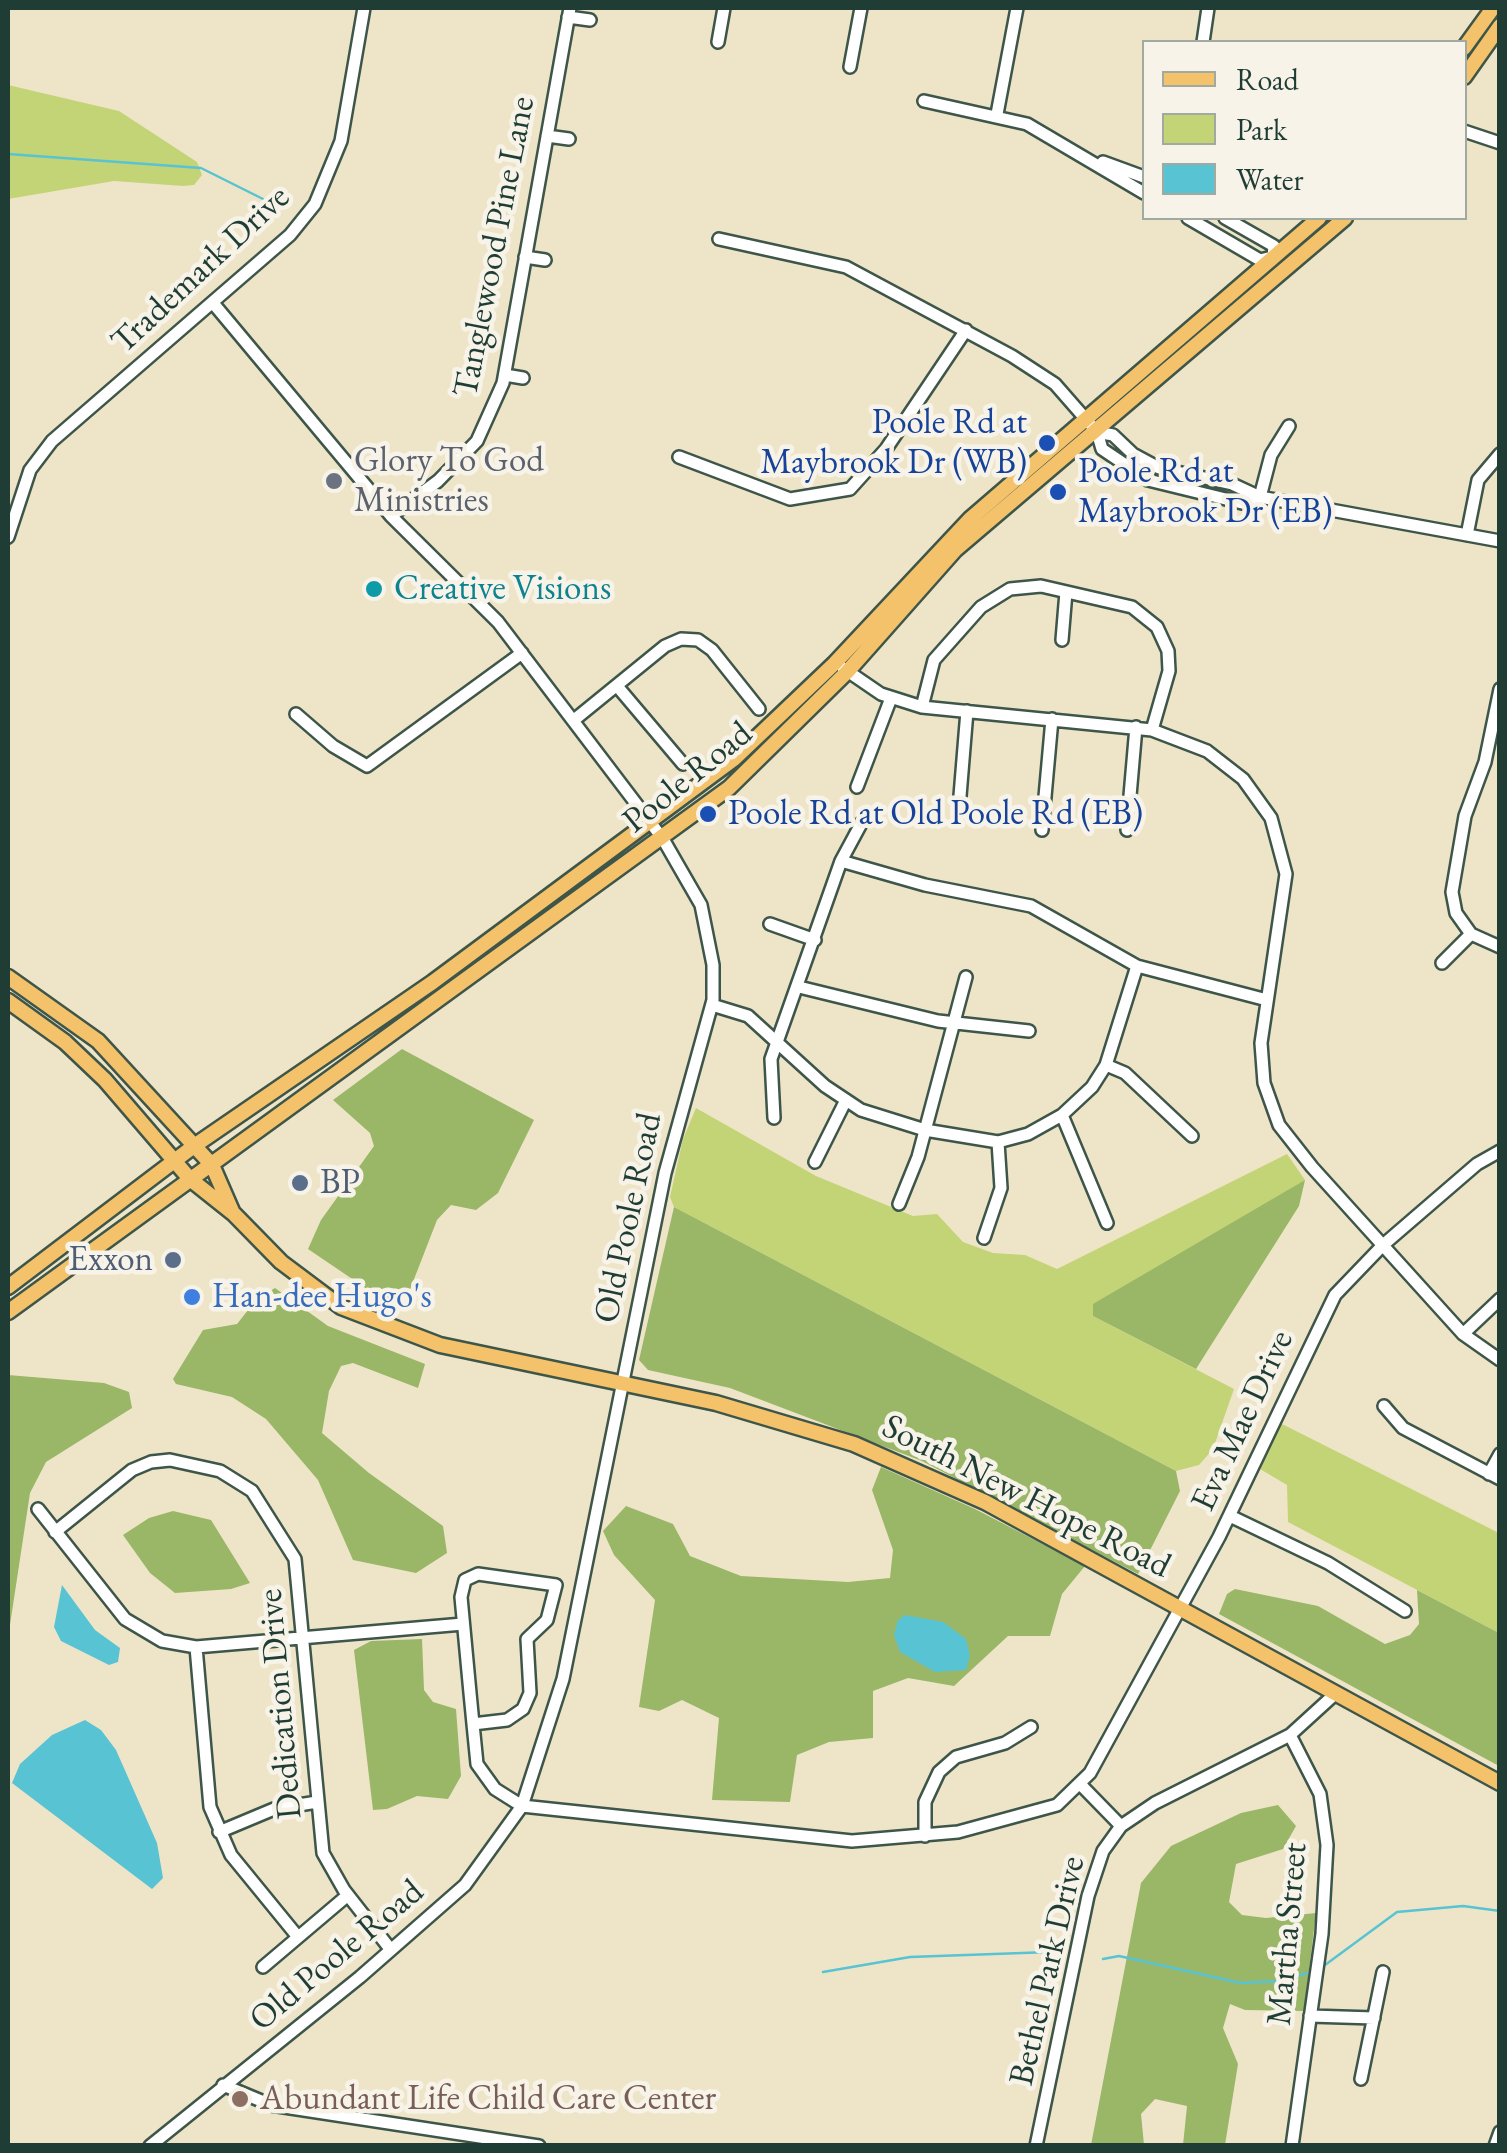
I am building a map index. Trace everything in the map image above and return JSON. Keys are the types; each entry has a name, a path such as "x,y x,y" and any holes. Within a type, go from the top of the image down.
{"main road":[{"path":"1467,44 1493,8"},
{"path":"1467,73 1500,26"},
{"name":"Poole Road","path":"1092,426 1316,220"},
{"name":"Poole Road","path":"8,1312 729,788 970,519 1092,426 1344,220"},
{"name":"Poole Road","path":"8,1288 194,1146 433,982 651,822 734,759 841,667"},
{"name":"South New Hope Road","path":"8,977 98,1041 212,1166 234,1214"},
{"name":"South New Hope Road","path":"8,1001 65,1042 104,1080 174,1164 234,1214 281,1262 341,1307 379,1325 440,1345 716,1403 854,1444 985,1502 1500,1783"}],"street":[{"name":"Trademark Drive","path":"8,537 30,470 52,441 293,232 331,173 364,8"},
{"path":"718,42 724,8"},
{"path":"850,67 861,8"},
{"path":"998,114 1016,8"},
{"path":"1203,40 1208,8"},
{"path":"569,12 590,20"},
{"name":"Tanglewood Pine Lane","path":"391,516 438,481 478,441 505,375 569,12"},
{"path":"924,102 998,114 1028,124 1142,191"},
{"path":"1467,132 1500,143"},
{"path":"547,136 569,139"},
{"path":"1094,160 1142,176"},
{"path":"1191,220 1260,260 1273,257 1290,266"},
{"path":"1228,220 1274,246 1273,257"},
{"path":"718,239 846,267 966,330 1055,384 1092,426 1114,435 1133,454 1159,468 1232,484 1260,497 1500,540"},
{"path":"526,257 544,260"},
{"name":"Old Poole Road","path":"150,2146 391,1950 465,1884 522,1806 564,1679 676,1127 712,1005 714,965 702,904 663,839 574,720 522,653 391,516 213,304"},
{"path":"679,457 790,499 850,489 886,449 966,330"},
{"path":"505,375 524,378"},
{"path":"1260,497 1271,455 1288,426"},
{"path":"1467,535 1478,480 1500,454"},
{"path":"922,707 934,660 980,607 1002,592 1020,587 1066,592 1132,607 1162,634 1170,671 1152,730"},
{"path":"1062,640 1066,592"},
{"path":"574,720 665,646 681,638 698,640 712,650 760,709"},
{"path":"296,714 334,746 367,766 522,653"},
{"path":"841,667 891,698 922,707 1152,730 1219,758 1253,790 1271,818 1284,858 1286,889 1266,1000 1262,1071 1280,1125 1294,1147 1463,1334 1500,1360"},
{"path":"616,686 683,764"},
{"path":"1500,689 1485,762 1464,816 1453,871 1456,914 1471,934 1500,947"},
{"path":"856,787 891,698"},
{"path":"958,808 967,712"},
{"path":"1042,830 1052,720"},
{"path":"1127,830 1136,727"},
{"path":"774,1118 769,1068 842,861 862,822"},
{"path":"842,861 925,885 1031,906 1136,966 1266,1000"},
{"path":"770,924 815,940"},
{"path":"1442,963 1471,934"},
{"path":"712,1005 748,1016 846,1100 886,1120 998,1142 1028,1134 1062,1115 1092,1087 1106,1064 1136,966"},
{"path":"899,1204 925,1130 966,977"},
{"path":"799,987 951,1024 1029,1031"},
{"path":"1106,1064 1134,1080 1192,1136"},
{"path":"815,1162 846,1100"},
{"path":"1062,1115 1107,1224"},
{"path":"984,1238 1001,1188 998,1142"},
{"name":"Eva Mae Drive","path":"1082,1786 1230,1516 1335,1295 1383,1245 1476,1164 1500,1151"},
{"path":"1463,1334 1500,1299"},
{"path":"1384,1406 1404,1428 1494,1476 1500,1454"},
{"name":"Dedication Drive","path":"56,1532 132,1470 151,1462 197,1464 238,1479 252,1491 295,1558 323,1853 348,1895 391,1950"},
{"path":"38,1509 126,1619 162,1641 196,1647 463,1624"},
{"path":"1230,1516 1328,1563 1406,1611"},
{"path":"472,1724 507,1720 523,1710 530,1693 526,1639 547,1620 556,1585 478,1574 465,1580 463,1624 472,1724 477,1764 483,1777 522,1806 810,1839 926,1836 1020,1817 1057,1804 1082,1786 1121,1826"},
{"path":"196,1647 210,1807 231,1854 298,1937"},
{"name":"Bethel Park Drive","path":"1036,2146 1088,1896 1102,1851 1121,1826 1156,1803 1290,1735 1335,1694"},
{"path":"926,1836 924,1802 939,1772 956,1757 1005,1744 1030,1726"},
{"name":"Martha Street","path":"1290,1735 1316,1782 1325,1816 1322,1934 1292,2146"},
{"path":"219,1832 274,1809 317,1802"},
{"path":"263,1967 348,1895"},
{"path":"1361,2079 1383,1972"},
{"path":"1310,2016 1374,2018"},
{"path":"223,2084 271,2104 539,2146"},
{"path":"1495,2146 1500,2132"}],"green space":[{"path":"8,85 119,111 197,162 202,175 194,185 114,181 8,199"},
{"path":"402,1049 534,1120 498,1193 476,1210 451,1205 437,1220 404,1305 367,1289 308,1249 321,1220 374,1146 370,1133 333,1100"},
{"path":"696,1108 816,1176 913,1216 937,1214 963,1242 993,1253 1025,1255 1057,1269 1287,1154 1305,1180 1093,1316 1234,1389 1213,1449 1199,1465 1176,1471 674,1207 670,1197 683,1139"},
{"path":"1305,1180 1299,1206 1196,1369 1093,1316 1093,1304"},
{"path":"674,1207 1176,1471 1180,1491 1138,1574 922,1461 730,1388 648,1370 639,1360"},
{"path":"275,1288 328,1326 425,1364 418,1388 353,1363 341,1366 329,1391 322,1433 369,1473 443,1526 447,1553 416,1573 353,1560 318,1480 266,1419 232,1397 176,1384 173,1379 203,1330 237,1324 256,1300"},
{"path":"8,1375 104,1383 129,1392 132,1408 46,1462 30,1493 8,1638"},
{"path":"1280,1423 1499,1533 1499,1633 1288,1522 1287,1485 1260,1469"},
{"path":"881,1467 975,1509 1085,1566 1062,1594 1050,1636 1008,1636 954,1686 908,1678 873,1691 873,1738 829,1742 797,1755 790,1802 712,1800 719,1718 682,1700 659,1711 639,1707 655,1600 614,1555 603,1531 626,1506 673,1524 690,1556 741,1576 848,1582 890,1578 893,1550 872,1490"},
{"path":"173,1511 211,1520 250,1583 231,1589 175,1593 150,1573 123,1535 149,1518"},
{"path":"1235,1589 1318,1606 1385,1644 1410,1635 1419,1624 1417,1590 1499,1633 1499,1766 1219,1614 1227,1594"},
{"path":"422,1639 424,1690 433,1702 456,1709 461,1776 448,1799 417,1796 387,1809 373,1810 354,1650 371,1641"},
{"path":"1278,1805 1296,1826 1283,1849 1236,1864 1229,1902 1242,1915 1266,1918 1316,1913 1304,2011 1245,2010 1230,2004 1223,2028 1238,2064 1225,2145 1183,2145 1187,2106 1155,2099 1141,2114 1144,2145 1091,2145 1141,1883 1171,1846 1241,1813"}],"water":[{"path":"62,1585 95,1630 120,1648 118,1662 109,1665 61,1641 54,1627"},
{"path":"905,1615 943,1622 966,1639 970,1655 966,1670 935,1672 900,1652 894,1635 898,1620"},
{"path":"85,1720 101,1730 116,1750 157,1843 163,1878 152,1889 12,1783 20,1764 52,1735"}],"waterway":[{"path":"8,154 201,168 269,202"},
{"path":"1325,1965 1397,1912 1463,1906 1500,1911"},
{"path":"823,1972 910,1957 1050,1952"},
{"path":"1103,1959 1119,1956 1241,1983 1279,1981 1307,1973"}],"place":[{"name":"Poole Rd at Maybrook Dr (WB)","path":"1047,443"},
{"name":"Glory To God Ministries","path":"334,481"},
{"name":"Poole Rd at Maybrook Dr (EB)","path":"1058,492"},
{"name":"Creative Visions","path":"374,589"},
{"name":"Poole Rd at Old Poole Rd (EB)","path":"708,814"},
{"name":"BP","path":"300,1183"},
{"name":"Exxon","path":"173,1260"},
{"name":"Han-dee Hugo's","path":"192,1297"},
{"name":"Abundant Life Child Care Center","path":"240,2099"}]}
